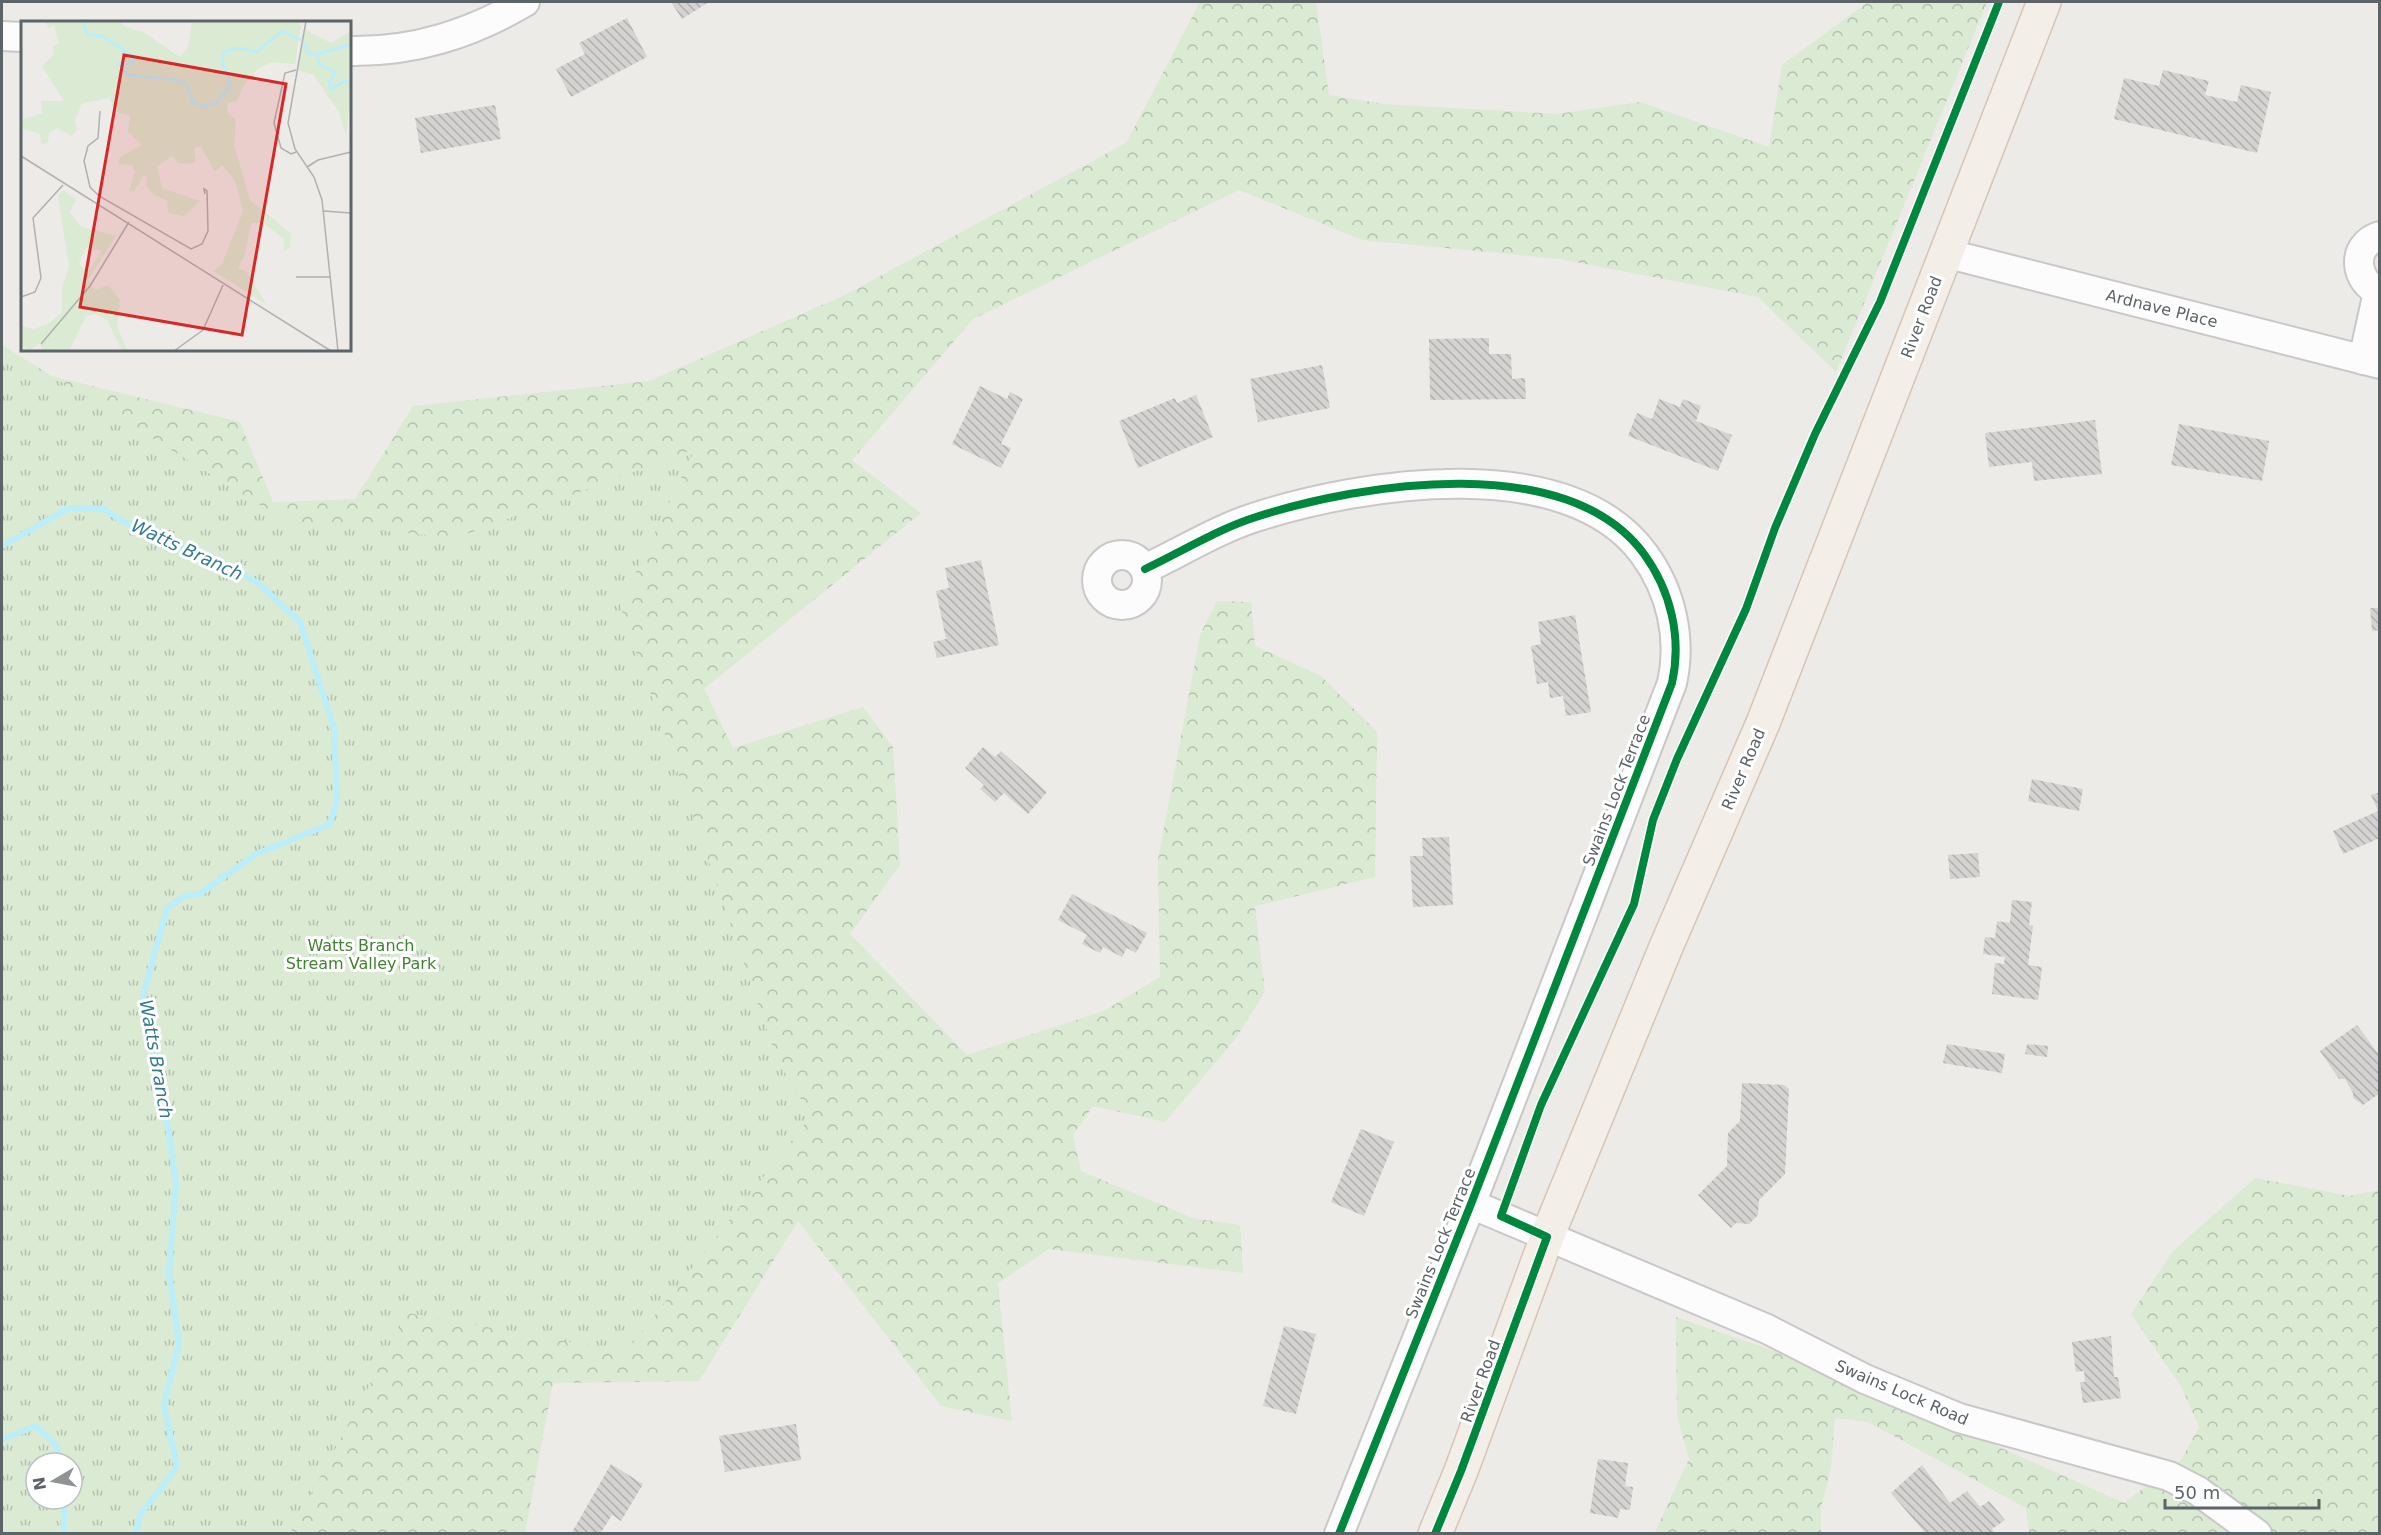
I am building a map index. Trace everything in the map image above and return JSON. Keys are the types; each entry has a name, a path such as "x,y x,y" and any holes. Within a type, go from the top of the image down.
{"main road":[{"name":"River Road","path":"1435,1533 1461,1471 1547,1237 1666,947 1763,723 2044,2"}],"street":[{"path":"351,51 381,51 446,39 525,2"},
{"path":"2,36 21,37"},
{"path":"2371,362 2379,292 2361,278 2358,260 2367,242 2379,236"},
{"name":"Ardnave Place","path":"1945,253 2371,362"},
{"name":"Swains Lock Terrace","path":"1145,569 1254,518 1317,501 1412,485 1481,485 1541,491 1577,501 1611,520 1634,540 1659,574 1671,607 1677,660 1672,682 1471,1204 1339,1533"},
{"name":"Swains Lock Terrace","path":"1471,1204 1547,1237"},
{"name":"Swains Lock Road","path":"1547,1237 1767,1329 1908,1398 1969,1421 2169,1476 2198,1491 2258,1533"}],"green space":[{"path":"1200,2 1316,2 1329,95 1384,104 1557,114 1640,102 1769,147 1782,65 1868,2 1987,2 1836,372 1758,297 1559,259 1362,240 1239,190 973,319 852,460 921,513 704,689 733,748 863,707 893,747 900,865 850,934 967,1055 1104,1011 1160,977 1158,860 1200,635 1217,601 1251,602 1255,646 1321,676 1377,732 1375,877 1255,906 1265,992 1236,1038 1165,1122 1093,1106 1073,1135 1081,1171 1193,1218 1240,1225 1243,1273 1049,1249 998,1283 1012,1421 941,1406 798,1221 699,1381 553,1383 525,1533 2,1533 2,364 240,422 273,502 355,499 413,406 649,381 845,295 1126,143"},
{"name":"Watts Branch Stream Valley Park","path":"2,345 286,521 456,538 695,449 620,605 777,1059 811,1116 626,1352 408,1313 290,1533 2,1533"},
{"path":"2255,1178 2350,1196 2379,1190 2379,1533 2029,1533 2026,1508 1868,1422 1835,1418 1831,1468 1821,1508 1821,1533 1654,1534 1689,1459 1677,1415 1676,1317 1823,1368 2124,1503 2181,1460 2199,1427 2181,1386 2131,1314 2173,1251"}],"building":[{"path":"671,2 709,2 682,19"},
{"path":"627,18 647,57 571,97 556,69 585,54 579,43"},
{"path":"2163,70 2209,81 2205,95 2237,102 2241,85 2271,92 2257,153 2114,119 2124,78 2159,86"},
{"path":"495,105 501,139 421,153 415,118"},
{"path":"1489,338 1489,354 1511,354 1512,379 1525,378 1526,399 1430,400 1429,339"},
{"path":"1322,365 1330,408 1258,422 1250,379"},
{"path":"980,386 1007,399 1010,392 1023,399 1001,444 1011,448 1001,468 952,444"},
{"path":"1196,395 1213,437 1138,468 1119,421 1175,398 1177,403"},
{"path":"1659,399 1680,407 1683,399 1701,406 1696,421 1732,435 1718,471 1628,436 1637,413 1652,419"},
{"path":"2095,420 2102,474 2034,481 2032,462 1989,467 1985,433"},
{"path":"2179,424 2269,441 2262,481 2171,465"},
{"path":"981,560 999,645 937,658 933,642 946,639 936,591 949,588 945,568"},
{"path":"2370,608 2380,608 2380,630 2372,631"},
{"path":"1575,615 1591,712 1566,716 1563,696 1550,698 1548,682 1537,684 1531,646 1541,644 1538,622"},
{"path":"983,747 995,757 1001,751 1047,792 1028,814 1004,793 995,802 980,789 984,785 965,768"},
{"path":"2032,779 2083,789 2079,811 2028,801"},
{"path":"2380,792 2380,838 2343,854 2333,831 2378,811 2371,795"},
{"path":"1449,837 1453,905 1413,907 1410,856 1423,856 1422,838"},
{"path":"1978,853 1980,877 1950,879 1948,855"},
{"path":"1072,894 1147,933 1136,953 1127,948 1122,957 1103,947 1100,953 1082,944 1087,935 1058,920"},
{"path":"2012,900 2032,902 2029,925 2033,926 2028,965 2042,967 2038,1000 1992,994 1995,963 2004,964 2005,957 1983,954 1985,937 1995,938 1997,921 2010,923"},
{"path":"2357,1025 2380,1056 2380,1093 2363,1105 2353,1098 2353,1093 2345,1079 2339,1079 2320,1051"},
{"path":"1947,1044 2005,1054 2002,1073 1943,1063"},
{"path":"2027,1044 2048,1046 2047,1057 2025,1054"},
{"path":"1742,1083 1784,1085 1789,1089 1785,1174 1759,1200 1758,1215 1749,1224 1736,1223 1731,1228 1698,1195 1727,1166 1728,1133 1740,1121"},
{"path":"1361,1129 1394,1142 1364,1216 1331,1202"},
{"path":"1284,1326 1316,1334 1296,1414 1263,1406"},
{"path":"2111,1336 2114,1377 2118,1377 2121,1398 2083,1403 2080,1382 2085,1382 2084,1371 2076,1372 2072,1342"},
{"path":"796,1424 801,1460 725,1472 719,1436"},
{"path":"1598,1459 1628,1463 1625,1486 1633,1487 1630,1510 1620,1509 1618,1518 1590,1513"},
{"path":"611,1464 643,1484 621,1521 612,1515 600,1534 571,1534"},
{"path":"1922,1465 1950,1503 1967,1491 1980,1507 1989,1501 2005,1520 1992,1529 1995,1534 1926,1534 1891,1493"}],"waterway":[{"name":"Watts Branch","path":"2,546 69,508 103,509 140,531 210,556 258,583 300,622 334,728 337,800 330,824 256,854 201,893 183,897 167,908 143,996 162,1087 176,1183 169,1273 179,1343 164,1405 177,1467 140,1515 136,1534"},
{"name":"Watts Branch","path":"2,1439 36,1426 57,1446 58,1451"},
{"name":"Watts Branch","path":"64,1511 64,1534"}],"cycle path":[{"path":"1435,1534 1461,1471 1547,1237 1501,1216 1541,1105 1634,904 1653,820 1677,759 1746,609 1775,528 1815,434 1880,302 1999,2"},
{"path":"1145,569 1228,528 1256,517 1300,505 1405,486 1461,484 1516,488 1566,500 1610,521 1644,554 1661,583 1672,616 1676,649 1672,683 1471,1204 1339,1534"}]}
